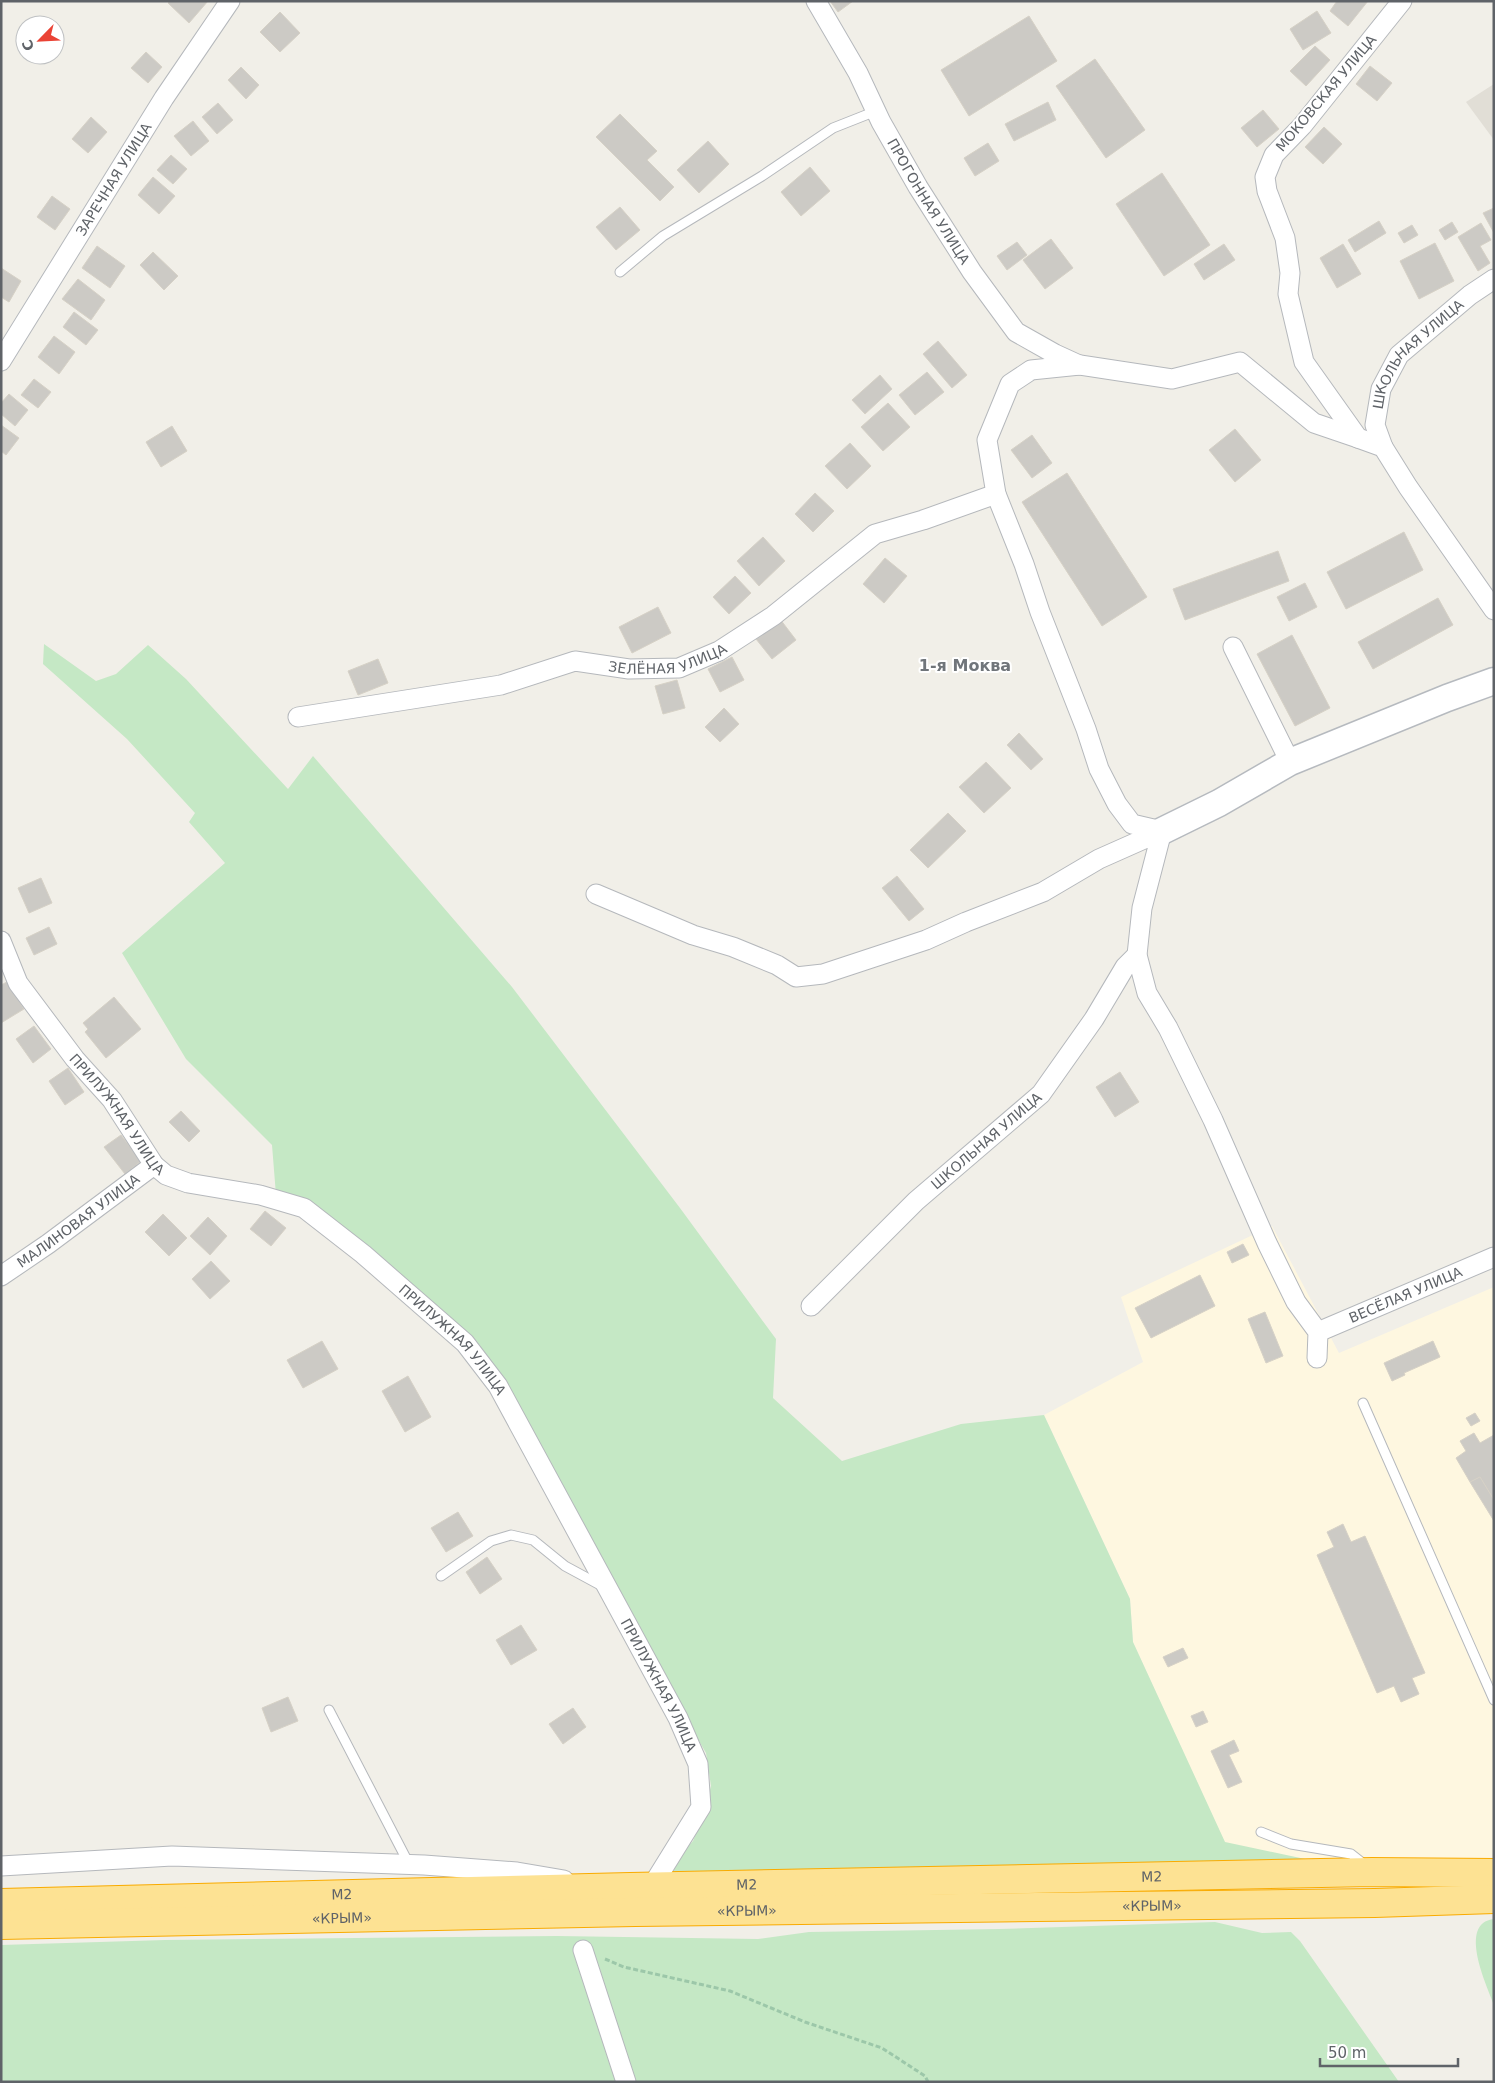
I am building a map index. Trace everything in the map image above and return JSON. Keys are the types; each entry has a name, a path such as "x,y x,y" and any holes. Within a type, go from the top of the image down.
{"highway":[{"name":"М2","path":"1,1903 652,1886 1372,1872 1494,1873"},
{"name":"«КРЫМ»","path":"1,1925 635,1912 1375,1903 1494,1899"}],"street":[{"name":"ЗАРЕЧНАЯ УЛИЦА","path":"1,361 164,98 230,1"},
{"name":"ПРОГОННАЯ УЛИЦА","path":"816,1 858,73 876,111 918,186 972,272 1016,332 1055,354 1080,365"},
{"name":"МОКОВСКАЯ УЛИЦА","path":"1358,438 1304,362 1288,294 1290,273 1285,238 1267,191 1265,177 1274,155 1302,126 1402,1"},
{"name":"ШКОЛЬНАЯ УЛИЦА","path":"1494,279 1470,295 1399,355 1381,389 1375,425 1383,447 1419,503 1494,610"},
{"path":"1162,831 1132,824 1117,804 1099,769 1086,729 996,494 987,440 1010,384 1031,370 1080,365 1172,379 1240,362 1314,423 1383,447"},
{"name":"ЗЕЛЁНАЯ УЛИЦА","path":"298,717 501,685 575,661 629,669 679,668 719,651 773,616 875,534 923,520 996,494"},
{"path":"1233,647 1290,762"},
{"path":"596,894 693,935 733,947 777,965 796,977 823,974 926,940 1043,892 1099,859 1219,803 1290,762 1447,698 1494,681"},
{"path":"1162,831 1142,908 1137,955 1147,993 1168,1028 1213,1120 1267,1243 1296,1302 1318,1332 1317,1358"},
{"name":"ПРИЛУЖНАЯ УЛИЦА","path":"1,941 18,983 76,1059 112,1100 154,1165 166,1175 188,1183 260,1195 304,1208 363,1254 466,1343 498,1386 678,1718 698,1764 701,1806 652,1886"},
{"name":"ШКОЛЬНАЯ УЛИЦА","path":"811,1306 916,1201 1040,1094 1094,1019 1125,967 1137,955"},
{"name":"МАЛИНОВАЯ УЛИЦА","path":"1,1276 48,1244 154,1165"},
{"name":"ВЕСЁЛАЯ УЛИЦА","path":"1318,1332 1494,1257"},
{"path":"1,1866 172,1856 410,1864 517,1872 574,1882 579,1888"},
{"path":"583,1950 626,2082"}],"lane":[{"path":"620,272 663,236 762,176 833,128 876,111"},
{"path":"1362,1403 1494,1700"},
{"path":"441,1576 491,1541 511,1535 533,1540 564,1566 609,1590"},
{"path":"329,1710 410,1864"},
{"path":"1261,1832 1291,1844 1351,1854 1364,1863 1372,1872"}],"path":[{"path":"583,1950 624,1967 730,1991 805,2022 882,2048 925,2076 928,2082"}],"shaded area":[{"path":"1494,84 1494,140 1466,102"},
{"path":"1272,1226 1339,1353 1494,1287 1494,1858 1361,1871 1225,1843 1133,1642 1130,1599 1044,1415 1143,1362 1121,1297"}],"green space":[{"path":"44,644 96,681 116,674 148,645 186,679 288,789 313,756 512,987 680,1208 776,1339 773,1398 842,1461 961,1424 1044,1415 1130,1599 1133,1642 1225,1842 1361,1871 660,1888 668,1868 693,1841 702,1818 711,1786 706,1753 468,1341 276,1195 272,1145 186,1059 122,953 225,863 189,822 195,813 127,739 43,664"},
{"path":"1494,1919 1494,2005 1481,1970 1476,1943 1477,1931 1483,1923"},
{"path":"1215,1922 1262,1933 1291,1932 1300,1941 1399,2082 1,2082 1,1945 165,1940 557,1936 758,1939 809,1932 999,1929"}],"building":[{"path":"170,1 208,1 189,23 168,3"},
{"path":"830,1 853,1 838,12"},
{"path":"1337,1 1368,1 1348,26 1330,11"},
{"path":"1317,11 1331,33 1303,50 1290,29"},
{"path":"280,12 300,33 280,52 260,32"},
{"path":"1029,16 1057,61 969,116 941,70"},
{"path":"1315,46 1330,60 1306,86 1290,71"},
{"path":"146,52 162,67 148,83 131,68"},
{"path":"1095,59 1145,130 1106,158 1056,86"},
{"path":"1370,66 1392,83 1377,101 1356,84"},
{"path":"241,67 259,85 246,99 228,80"},
{"path":"1048,102 1056,120 1014,141 1005,124"},
{"path":"218,103 233,120 217,134 202,117"},
{"path":"1263,110 1279,129 1257,147 1241,128"},
{"path":"620,114 657,151 647,160 674,187 660,201 596,137"},
{"path":"91,117 107,132 88,153 72,139"},
{"path":"193,121 209,141 191,156 174,136"},
{"path":"1324,127 1342,144 1323,164 1305,147"},
{"path":"708,141 729,164 699,193 677,170"},
{"path":"988,143 999,161 975,176 964,158"},
{"path":"171,155 187,169 173,184 157,170"},
{"path":"810,167 830,191 801,216 781,192"},
{"path":"1162,173 1210,245 1164,276 1116,204"},
{"path":"153,177 175,196 159,214 138,195"},
{"path":"52,196 70,209 55,230 37,217"},
{"path":"620,207 640,230 616,250 596,227"},
{"path":"1494,208 1494,233 1483,213"},
{"path":"1379,221 1386,233 1355,252 1348,240"},
{"path":"1452,222 1458,232 1445,240 1439,230"},
{"path":"1481,223 1491,240 1480,246 1490,263 1478,271 1458,237"},
{"path":"1412,225 1418,235 1404,243 1398,233"},
{"path":"1051,239 1073,268 1045,289 1023,260"},
{"path":"1017,242 1027,255 1007,270 997,256"},
{"path":"1435,243 1454,281 1419,299 1400,261"},
{"path":"1224,244 1235,260 1204,280 1194,264"},
{"path":"1343,244 1361,274 1337,288 1320,258"},
{"path":"97,246 125,266 110,288 82,268"},
{"path":"153,252 178,276 164,290 140,265"},
{"path":"1,268 21,281 9,302 1,297"},
{"path":"78,279 105,300 91,320 62,299"},
{"path":"74,312 98,330 86,345 63,327"},
{"path":"54,336 75,352 59,374 38,357"},
{"path":"938,341 967,375 952,388 923,354"},
{"path":"927,372 944,392 915,415 899,395"},
{"path":"880,375 892,389 865,414 852,400"},
{"path":"34,379 51,392 38,408 21,395"},
{"path":"9,394 28,410 15,426 1,414 1,403"},
{"path":"888,403 910,427 883,451 861,427"},
{"path":"1,425 19,438 6,455 1,451"},
{"path":"172,426 187,451 161,467 146,442"},
{"path":"1235,429 1261,460 1235,482 1209,450"},
{"path":"1032,435 1052,463 1032,478 1011,450"},
{"path":"850,443 871,466 847,489 825,466"},
{"path":"1067,473 1147,597 1102,626 1022,502"},
{"path":"815,493 834,511 813,532 795,514"},
{"path":"1404,532 1423,570 1346,609 1327,572"},
{"path":"763,537 785,561 759,586 737,561"},
{"path":"1278,551 1289,581 1185,620 1173,589"},
{"path":"885,558 907,576 884,603 863,584"},
{"path":"735,576 751,593 729,614 713,597"},
{"path":"1305,583 1317,607 1289,621 1277,597"},
{"path":"1438,598 1453,625 1373,669 1358,642"},
{"path":"658,607 671,633 632,653 619,627"},
{"path":"780,619 796,640 772,659 756,639"},
{"path":"1292,635 1330,708 1295,726 1257,654"},
{"path":"732,657 744,680 720,692 708,669"},
{"path":"378,659 388,683 358,695 348,671"},
{"path":"677,680 685,708 663,714 655,686"},
{"path":"724,708 739,724 720,742 705,727"},
{"path":"1019,733 1043,759 1031,770 1007,745"},
{"path":"986,762 1011,788 984,813 959,787"},
{"path":"948,813 966,831 928,868 910,850"},
{"path":"897,876 924,909 909,921 882,888"},
{"path":"41,878 52,903 29,913 18,888"},
{"path":"49,927 57,944 34,955 26,938"},
{"path":"7,982 24,1009 1,1023 1,985"},
{"path":"114,997 141,1029 106,1058 85,1032 88,1029 83,1023"},
{"path":"34,1026 51,1049 33,1063 16,1039"},
{"path":"68,1068 84,1092 65,1105 49,1081"},
{"path":"1120,1072 1139,1102 1115,1117 1096,1087"},
{"path":"181,1111 200,1131 189,1142 169,1122"},
{"path":"121,1135 141,1161 125,1174 104,1147"},
{"path":"265,1211 286,1228 271,1246 250,1229"},
{"path":"163,1214 187,1238 169,1256 145,1232"},
{"path":"208,1217 227,1236 210,1255 190,1236"},
{"path":"1243,1244 1249,1255 1232,1263 1227,1252"},
{"path":"211,1261 230,1281 210,1299 192,1279"},
{"path":"1200,1275 1215,1306 1151,1338 1135,1308"},
{"path":"1265,1312 1283,1356 1266,1363 1248,1319"},
{"path":"322,1341 338,1369 303,1388 287,1360"},
{"path":"1433,1341 1440,1357 1404,1373 1405,1375 1392,1381 1384,1363"},
{"path":"408,1376 431,1417 405,1432 382,1391"},
{"path":"1475,1413 1480,1421 1471,1426 1466,1418"},
{"path":"1474,1433 1480,1443 1494,1435 1494,1500 1480,1477 1470,1482 1456,1458 1466,1451 1460,1441"},
{"path":"1480,1477 1494,1500 1494,1521 1470,1482"},
{"path":"458,1512 473,1536 446,1552 431,1528"},
{"path":"1343,1524 1351,1542 1365,1536 1425,1673 1412,1678 1419,1694 1401,1702 1394,1686 1377,1693 1317,1555 1334,1547 1327,1532"},
{"path":"487,1557 502,1579 480,1594 466,1572"},
{"path":"521,1625 537,1650 511,1665 496,1640"},
{"path":"1183,1648 1188,1658 1168,1667 1163,1657"},
{"path":"288,1697 298,1721 271,1732 262,1708"},
{"path":"573,1708 586,1727 563,1744 549,1724"},
{"path":"1203,1711 1208,1722 1196,1727 1191,1716"},
{"path":"1234,1740 1239,1751 1229,1755 1242,1782 1228,1788 1211,1751"}],"district":[{"name":"1-я Моква","path":"965,665"}]}
